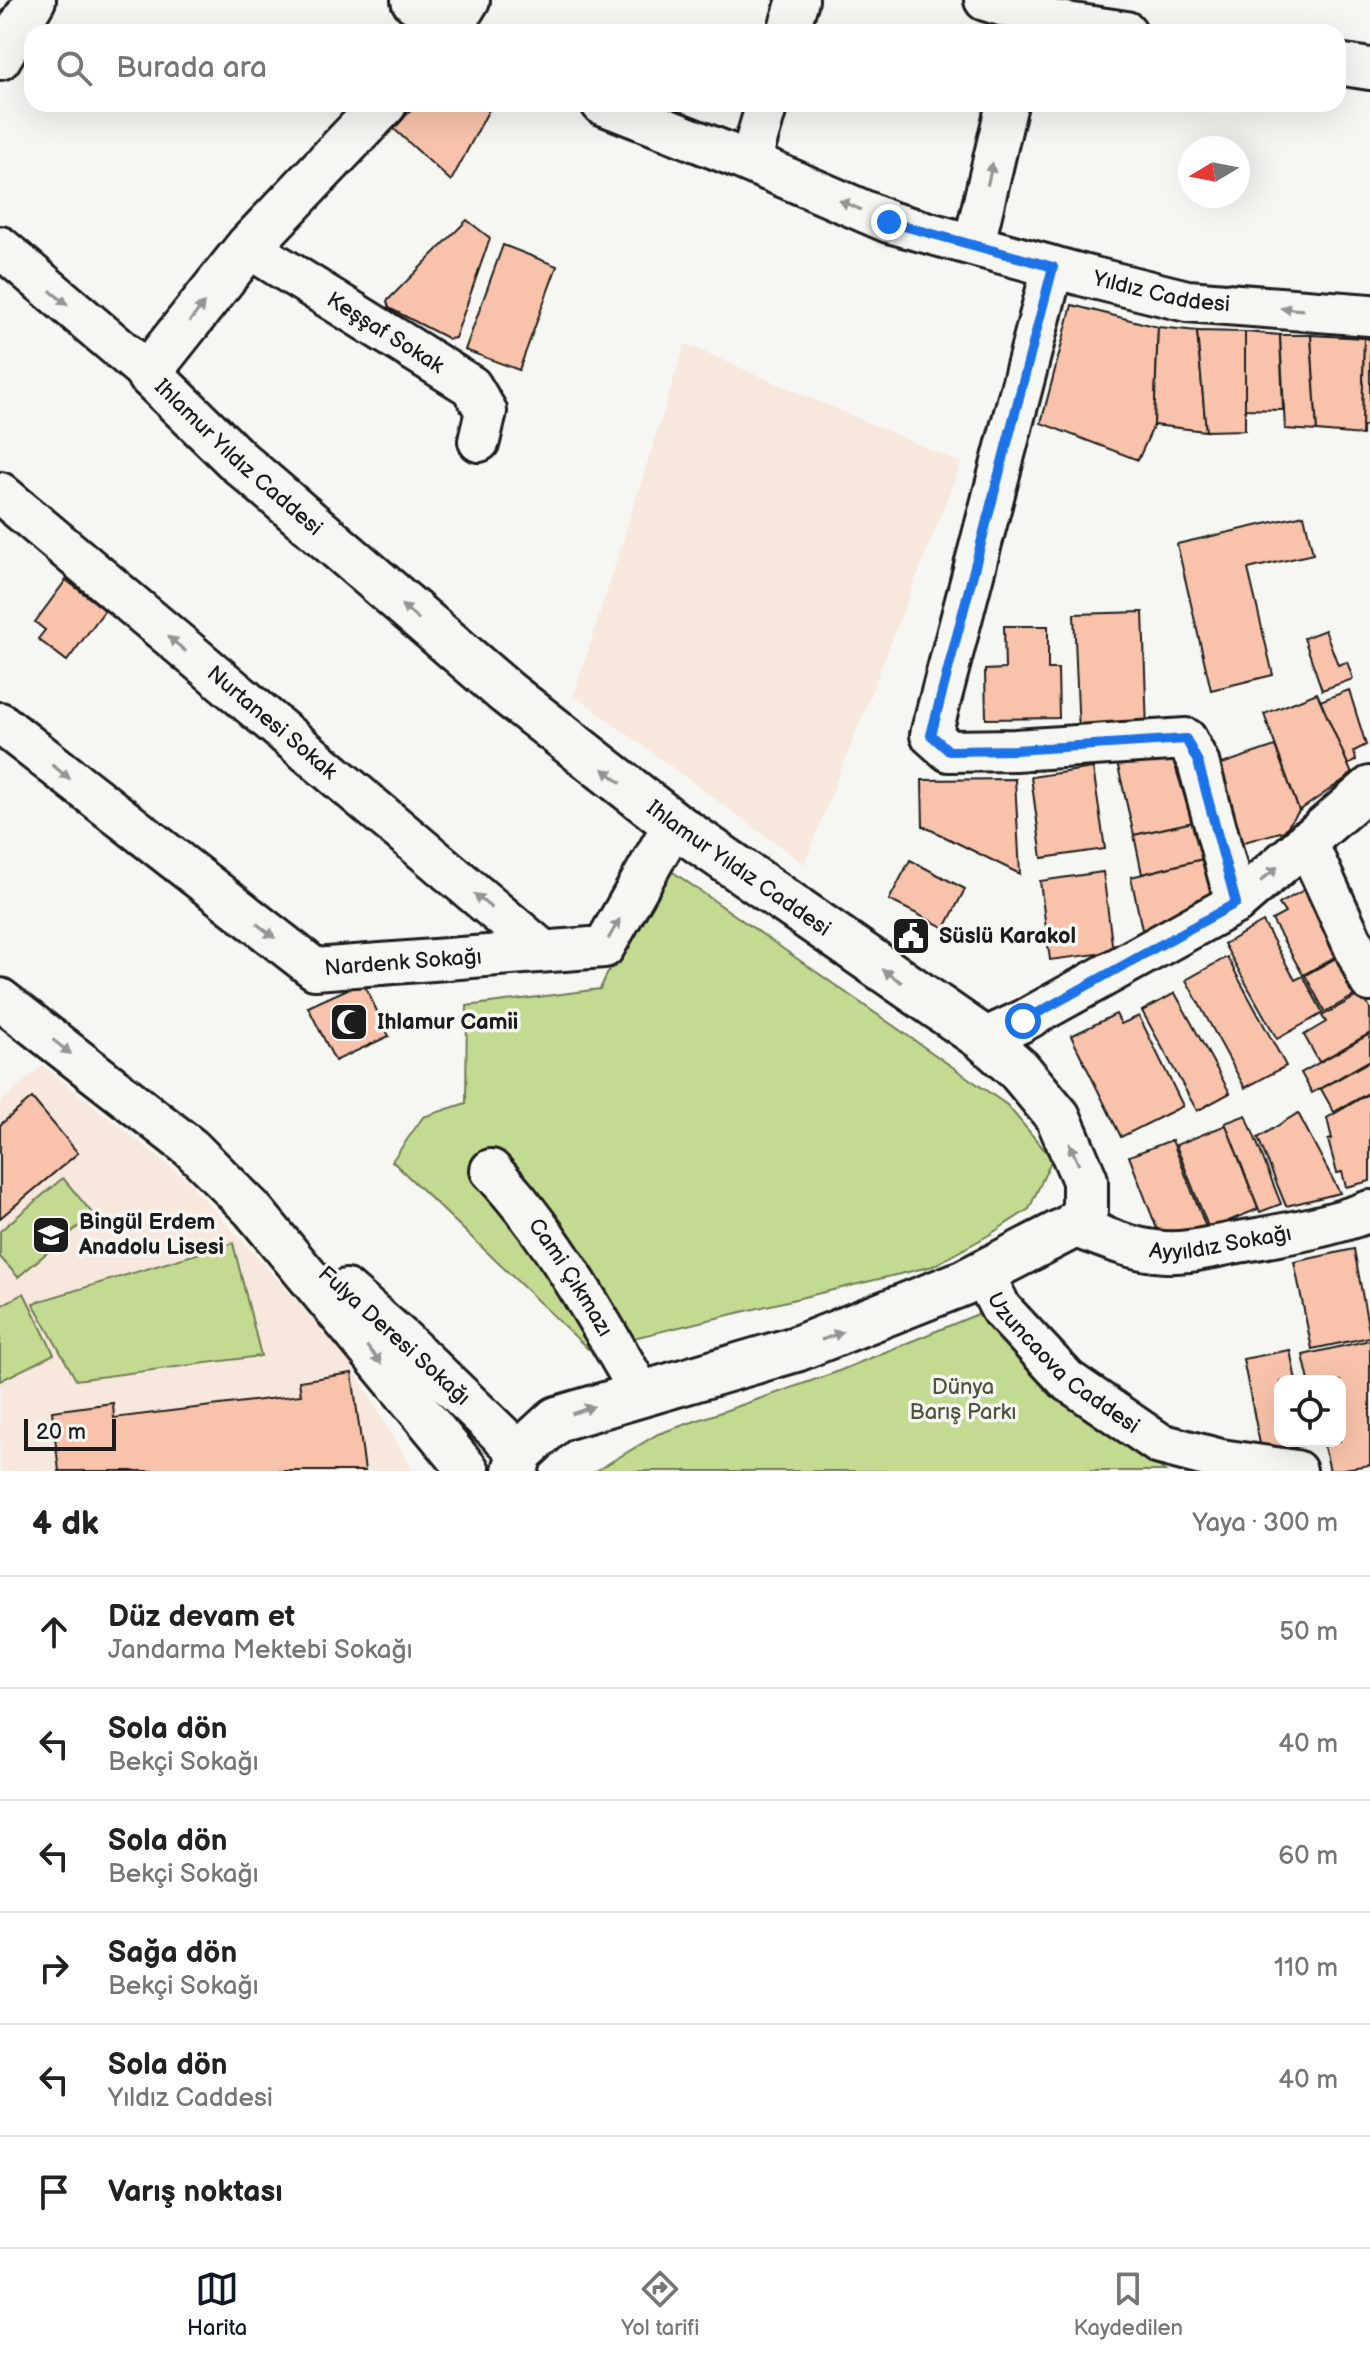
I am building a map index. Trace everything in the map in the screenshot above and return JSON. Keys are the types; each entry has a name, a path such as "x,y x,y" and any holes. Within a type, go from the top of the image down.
{"main road":[{"path":"414,0 457,23"},
{"name":"Ihlamur Yıldız Caddesi","path":"376,112 248,247 148,373 238,461 507,693 674,824 984,1039 1019,1070 1058,1117 1085,1180 1085,1211 1073,1226"},
{"path":"517,1462 557,1419 796,1349 963,1283 1073,1226"}],"street":[{"path":"0,59 35,0"},
{"path":"790,24 798,0"},
{"path":"985,0 1027,15 1073,24"},
{"path":"1346,65 1370,69"},
{"name":"Yıldız Caddesi","path":"622,112 750,162 889,222 1053,267 1187,301 1370,315"},
{"path":"750,162 765,112"},
{"path":"974,244 1005,112"},
{"path":"0,247 148,373"},
{"name":"Keşşaf Sokak","path":"248,247 471,386 486,411 479,441"},
{"path":"1053,267 931,735 949,751 1186,739 1198,762 1236,903"},
{"name":"Nurtanesi Sokak","path":"0,493 543,951"},
{"name":"Nardenk Sokağı","path":"0,723 315,969 604,947 674,824"},
{"path":"984,1039 1023,1021 1236,903 1370,787"},
{"path":"1306,841 1370,981"},
{"name":"Fulya Deresi Sokağı","path":"0,999 191,1148 252,1209 402,1339 517,1462"},
{"name":"Cami Çıkmazı","path":"491,1170 521,1202 579,1286 641,1393"},
{"name":"Fulya Deresi Sokağı","path":"252,1209 469,1471"},
{"name":"Ayyıldız Sokağı","path":"1073,1226 1131,1246 1177,1253 1287,1234 1370,1211"},
{"name":"Uzuncaova Caddesi","path":"982,1272 1001,1309 1067,1380 1160,1444 1221,1460 1296,1471"}],"shaded area":[{"path":"685,344 961,463 804,864 574,695"},
{"path":"43,1066 186,1179 345,1355 413,1471 0,1471 0,1102"}],"green space":[{"path":"670,870 1007,1105 1052,1159 1029,1209 933,1266 588,1349 392,1161 423,1117 466,1103 467,1006 600,989 632,922"},
{"path":"63,1178 93,1214 18,1277 0,1257 0,1231"},
{"path":"233,1243 261,1356 76,1380 33,1303"},
{"path":"24,1293 54,1354 0,1381 0,1306"},
{"name":"Dünya Barış Parkı","path":"978,1314 1064,1394 1165,1471 596,1471 658,1434 834,1373"}],"building":[{"path":"409,112 488,112 451,181 394,129"},
{"path":"467,220 490,238 455,338 449,339 389,308 387,301"},
{"path":"503,245 557,266 519,370 465,350"},
{"path":"1072,305 1158,327 1154,425 1138,460 1041,423"},
{"path":"1158,327 1197,331 1206,431 1154,425"},
{"path":"1197,331 1245,332 1245,430 1206,431"},
{"path":"1245,332 1280,335 1283,410 1245,409"},
{"path":"1280,335 1311,335 1317,431 1285,429"},
{"path":"1311,335 1364,338 1362,435 1317,431"},
{"path":"1364,338 1370,339 1370,426 1362,426"},
{"path":"1304,515 1313,554 1248,569 1273,675 1211,690 1177,544"},
{"path":"66,580 105,610 67,661 38,639 45,630 35,622"},
{"path":"1143,612 1147,731 1079,734 1074,614"},
{"path":"1004,626 1048,626 1048,669 1058,669 1059,718 986,719 985,670 1005,669"},
{"path":"1325,630 1338,665 1347,662 1353,679 1322,690 1304,638"},
{"path":"1349,690 1366,745 1354,751 1356,760 1348,765 1320,701"},
{"path":"1317,693 1352,774 1299,811 1264,714"},
{"path":"1275,746 1299,811 1284,831 1237,844 1210,768"},
{"path":"1171,753 1187,804 1198,803 1203,820 1134,835 1117,762"},
{"path":"1093,768 1105,849 1042,858 1031,777"},
{"path":"1015,779 1020,874 923,826 922,780"},
{"path":"1203,820 1215,856 1142,874 1134,835"},
{"path":"1215,856 1224,896 1144,939 1131,877"},
{"path":"910,860 965,889 945,928 889,900"},
{"path":"1103,872 1113,952 1050,960 1040,881"},
{"path":"1309,887 1345,951 1303,975 1272,920 1285,913 1279,904"},
{"path":"1263,922 1295,980 1303,976 1323,1013 1277,1039 1224,944"},
{"path":"1345,953 1366,989 1325,1012 1305,975"},
{"path":"1227,957 1286,1066 1245,1088 1186,980"},
{"name":"Ihlamur Camii","path":"363,982 389,1036 335,1061 308,1007"},
{"path":"1175,993 1230,1093 1197,1111 1142,1011"},
{"path":"1361,994 1370,1008 1370,1033 1319,1062 1304,1035 1326,1022 1322,1016"},
{"path":"1116,1014 1121,1024 1139,1016 1183,1106 1121,1137 1071,1036"},
{"path":"1370,1034 1370,1060 1312,1093 1301,1073"},
{"path":"1370,1061 1370,1092 1334,1112 1321,1089"},
{"path":"1370,1093 1370,1181 1346,1187 1342,1172 1337,1173 1328,1140 1332,1139 1327,1118"},
{"path":"32,1098 78,1153 0,1218 0,1125"},
{"path":"1298,1113 1340,1193 1286,1206 1258,1138"},
{"path":"1246,1115 1281,1204 1260,1212 1225,1123"},
{"path":"1226,1125 1258,1209 1209,1229 1176,1145"},
{"path":"1172,1140 1207,1230 1164,1247 1129,1156"},
{"path":"1354,1249 1370,1337 1312,1349 1294,1262"},
{"path":"1370,1340 1370,1465 1330,1471 1324,1447 1346,1447 1346,1375 1308,1375 1303,1355"},
{"path":"1290,1350 1295,1375 1274,1375 1274,1447 1295,1447 1262,1454 1243,1359"},
{"path":"352,1373 365,1471 59,1471 52,1411 113,1403 114,1418 301,1395 299,1381"}],"place":[{"name":"Süslü Karakol","path":"911,936"},
{"name":"Ihlamur Camii","path":"349,1022"},
{"name":"Bingül Erdem Anadolu Lisesi","path":"51,1235"}],"route":[{"path":"889,222 1053,267 931,735 949,751 1186,739 1198,762 1236,903 1023,1021"}]}
